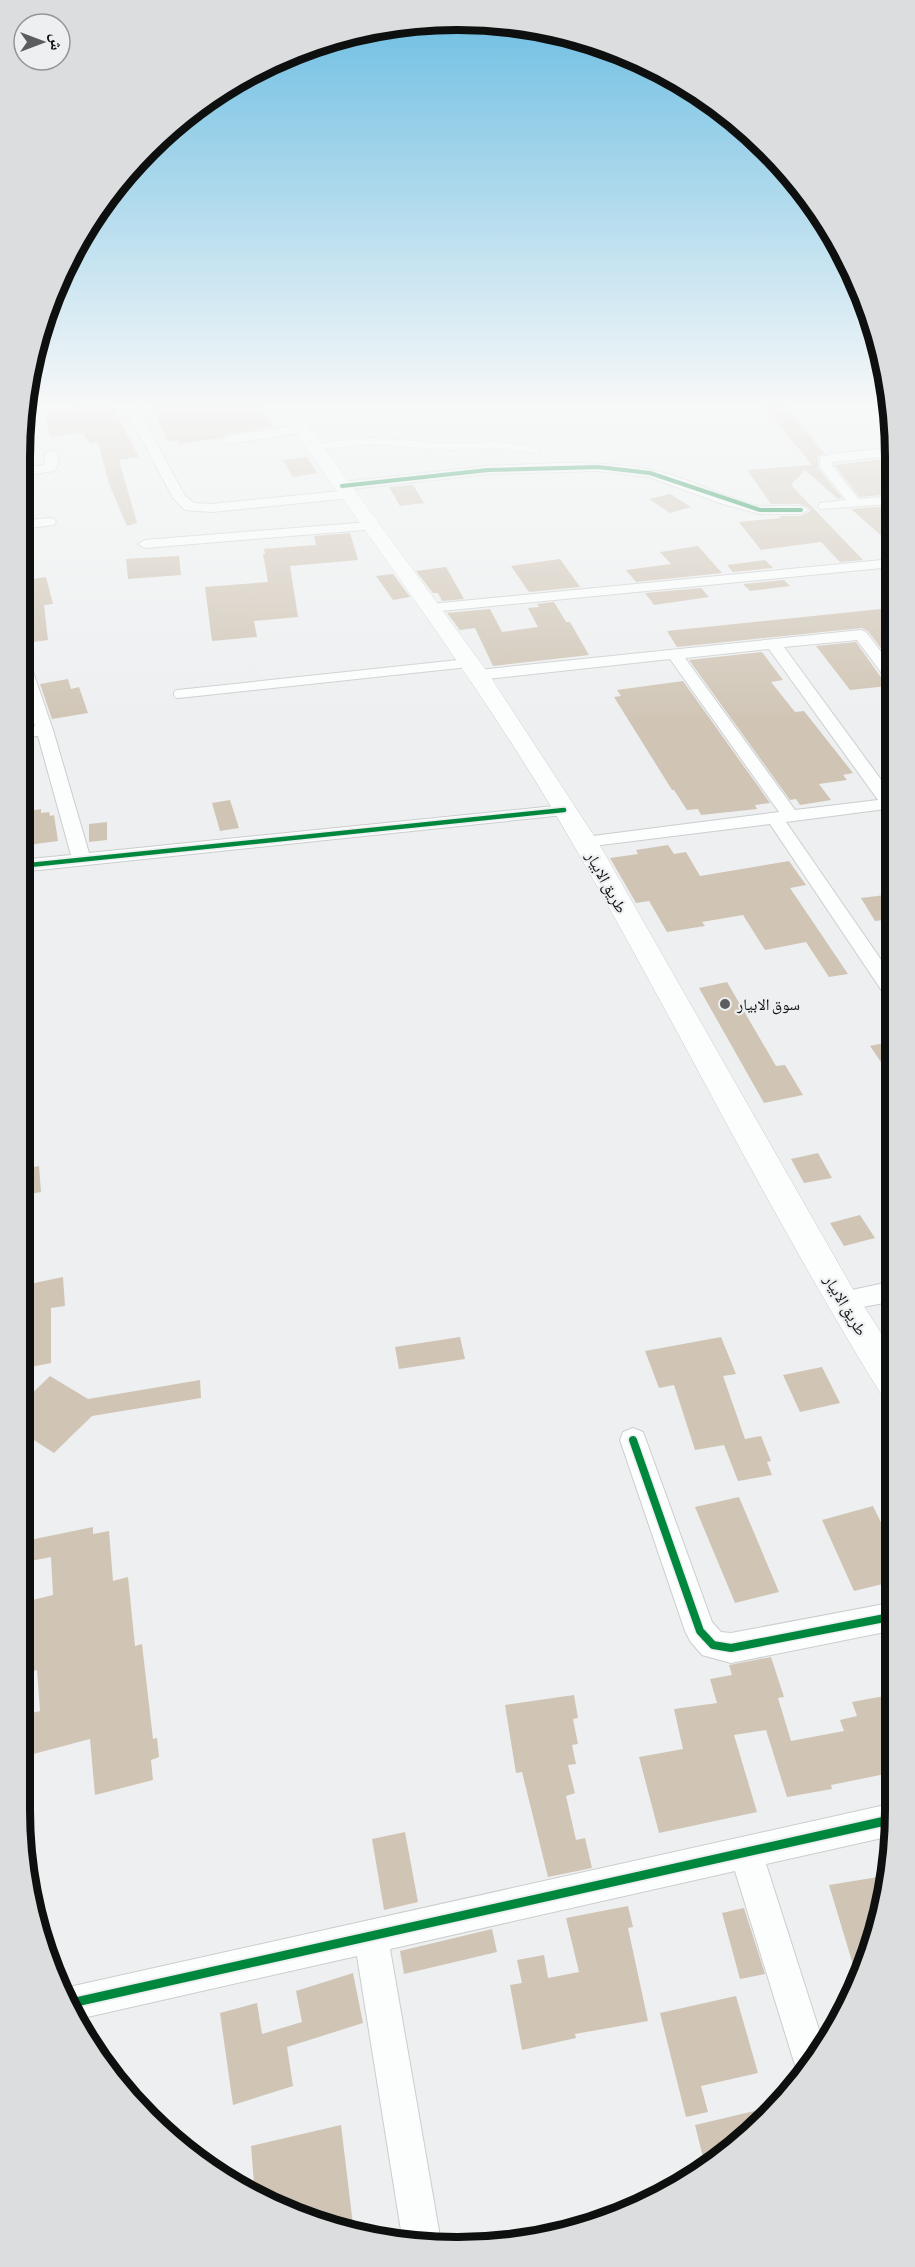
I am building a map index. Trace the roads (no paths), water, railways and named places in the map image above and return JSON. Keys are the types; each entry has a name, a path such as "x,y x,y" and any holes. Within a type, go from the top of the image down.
{"main road":[{"name":"طريق الابيار","path":"359,510 473,669 585,842 842,1301 885,1369"}],"street":[{"path":"760,510 801,510"},
{"path":"30,524 49,522"},
{"path":"145,544 370,526"},
{"path":"431,608 885,564"},
{"path":"473,669 674,654 861,635 885,667"},
{"path":"774,645 885,795"},
{"path":"674,654 782,816 885,980"},
{"path":"30,686 45,730 82,860"},
{"path":"30,731 45,730"},
{"path":"585,842 885,804"},
{"path":"30,865 564,810"},
{"path":"842,1301 885,1293"},
{"path":"633,1440 700,1631 713,1645 731,1648 885,1618"},
{"path":"76,2002 885,1821"},
{"path":"746,1852 809,2053"},
{"path":"371,1936 421,2235"}],"lane":[{"path":"178,693 473,669"}],"place":[{"name":"سوق الابيار","path":"725,1004"}]}
